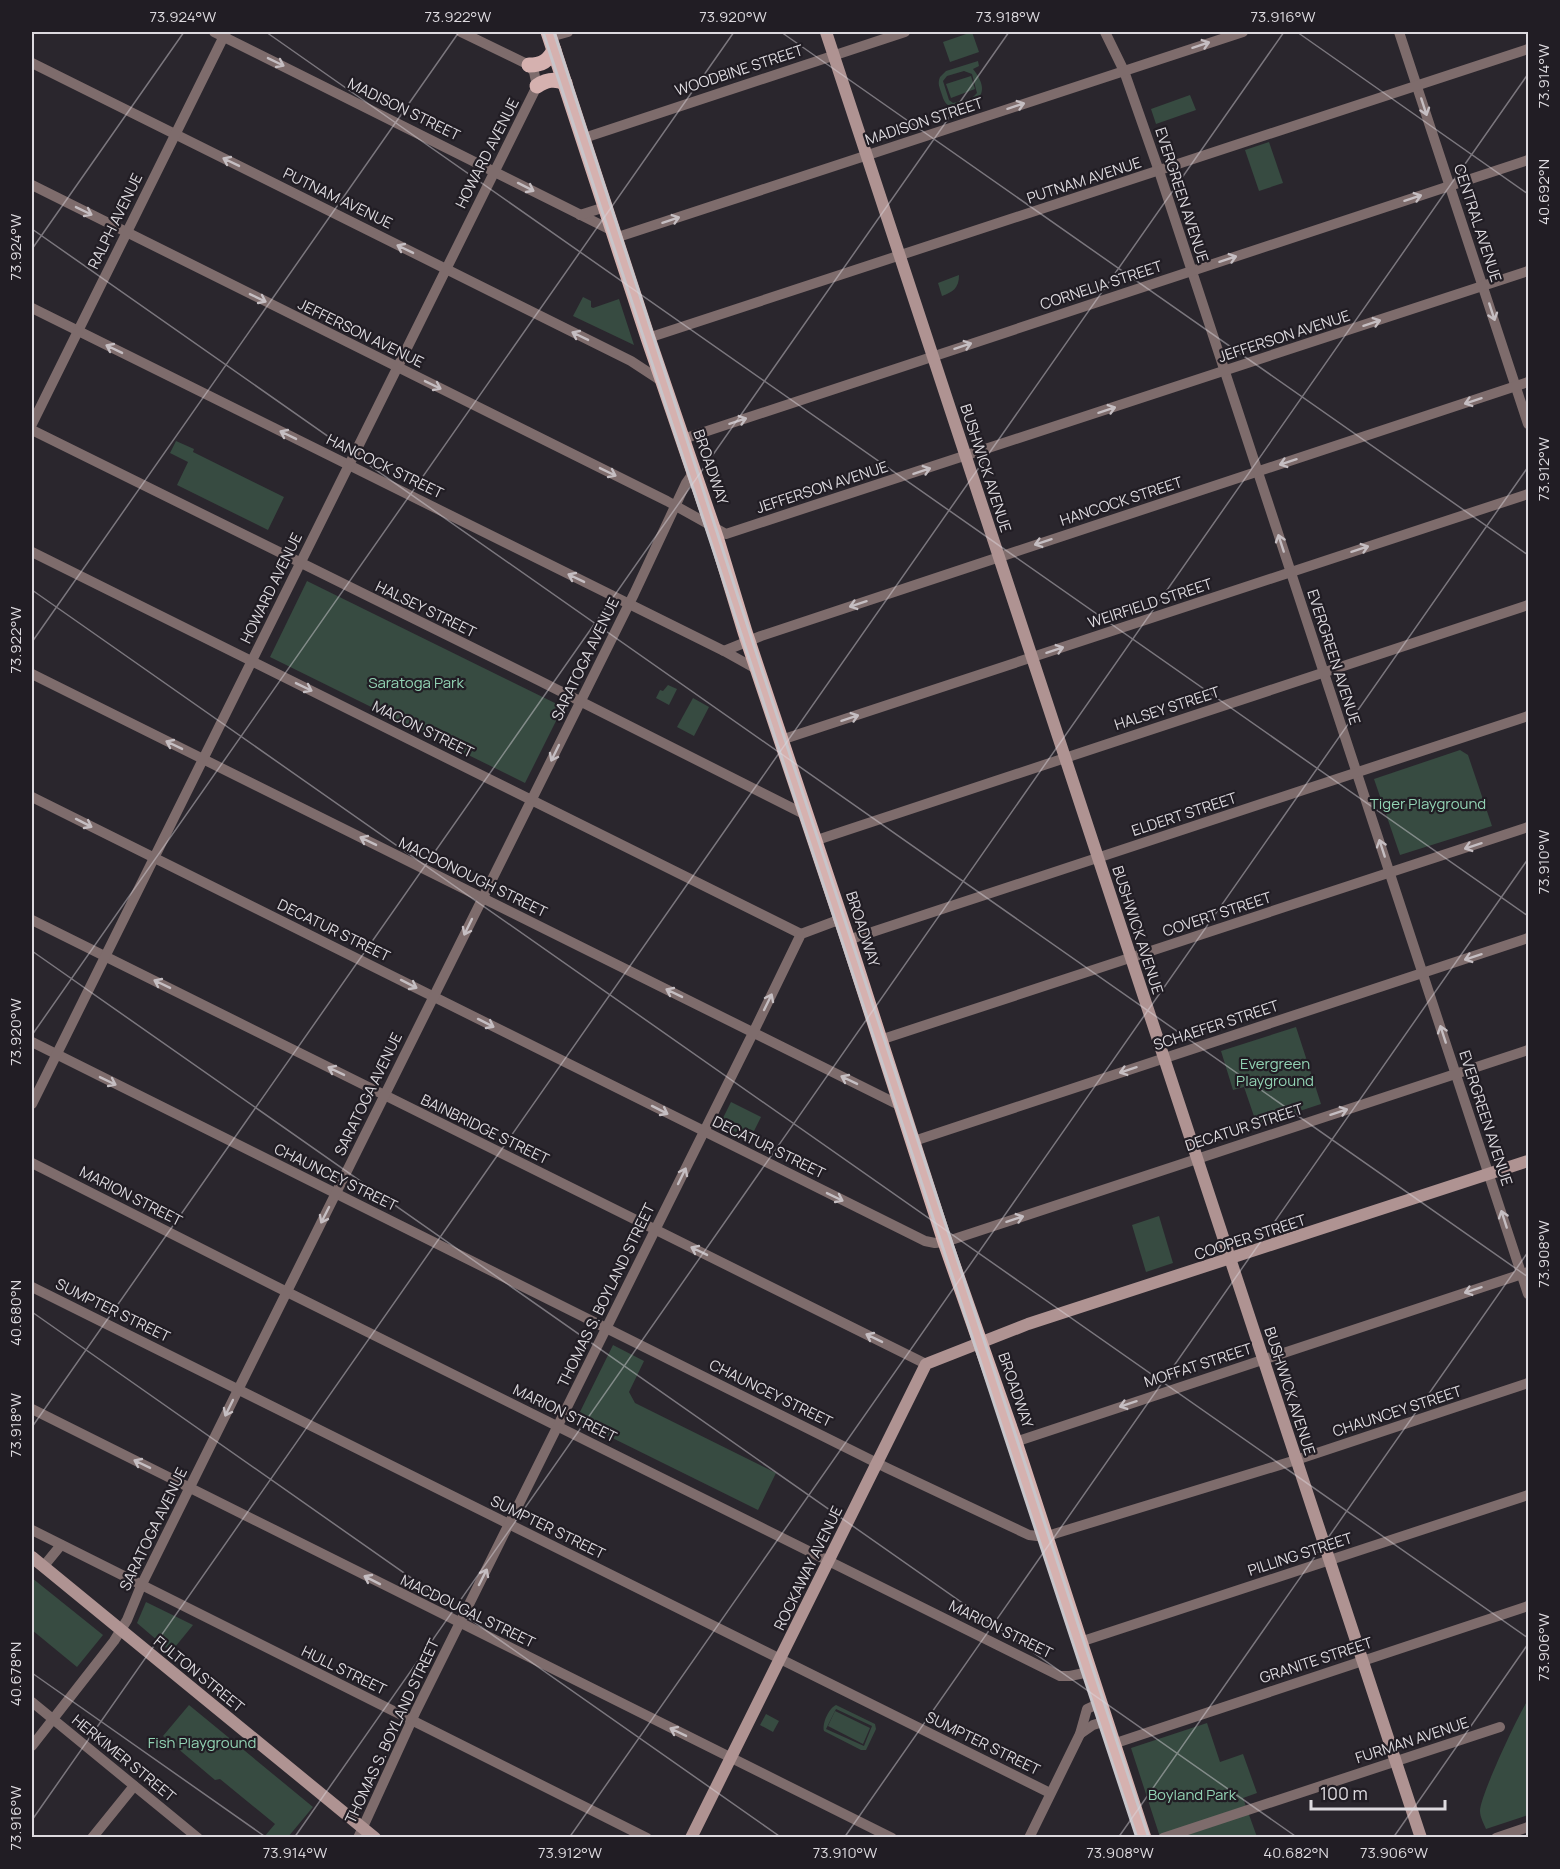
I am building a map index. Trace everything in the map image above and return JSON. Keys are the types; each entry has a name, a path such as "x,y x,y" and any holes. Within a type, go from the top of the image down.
{"main road":[{"name":"BUSHWICK AVENUE","path":"826,32 1420,1838"},
{"path":"529,65 545,62 551,57 551,39"},
{"name":"BROADWAY","path":"551,39 914,1141 945,1242 1015,1442 1144,1838"},
{"path":"537,86 551,80 565,83"},
{"name":"COOPER STREET","path":"981,1343 1028,1324 1528,1161"},
{"path":"926,1364 981,1343"},
{"name":"ROCKAWAY AVENUE","path":"691,1838 926,1364"},
{"name":"FULTON STREET","path":"32,1557 360,1832 375,1838"}],"street":[{"path":"461,32 529,65 534,72 537,86"},
{"path":"551,39 568,32"},
{"name":"WOODBINE STREET","path":"584,138 905,32"},
{"name":"EVERGREEN AVENUE","path":"1105,32 1124,71 1159,171 1489,1174 1525,1273 1528,1294"},
{"name":"MADISON STREET","path":"221,33 580,215 614,235 1243,32"},
{"name":"CENTRAL AVENUE","path":"1399,32 1528,424"},
{"name":"RALPH AVENUE","path":"32,424 175,134 221,33"},
{"name":"PUTNAM AVENUE","path":"648,338 1528,49"},
{"name":"PUTNAM AVENUE","path":"32,63 631,361 663,382"},
{"name":"HOWARD AVENUE","path":"32,1104 537,86"},
{"name":"CORNELIA STREET","path":"683,440 1528,160"},
{"name":"JEFFERSON AVENUE","path":"32,185 675,506 726,534 1528,271"},
{"path":"580,215 605,207"},
{"name":"HANCOCK STREET","path":"32,308 724,651 758,670"},
{"path":"631,361 654,354"},
{"name":"HANCOCK STREET","path":"724,651 772,632 999,556 1528,382"},
{"name":"HALSEY STREET","path":"32,430 806,815"},
{"name":"SARATOGA AVENUE","path":"32,1746 121,1630 238,1389 483,898 686,483 693,473"},
{"name":"WEIRFIELD STREET","path":"781,740 1528,494"},
{"name":"MACON STREET","path":"32,552 801,934"},
{"name":"HALSEY STREET","path":"814,841 1528,605"},
{"name":"MACDONOUGH STREET","path":"32,674 901,1106"},
{"name":"ELDERT STREET","path":"848,940 1528,716"},
{"name":"DECATUR STREET","path":"32,797 704,1132 925,1241 935,1243 945,1242 1528,1050"},
{"name":"COVERT STREET","path":"880,1040 1528,827"},
{"path":"801,934 841,919"},
{"name":"BAINBRIDGE STREET","path":"32,920 926,1364"},
{"name":"THOMAS S. BOYLAND STREET","path":"360,1832 412,1720 801,934"},
{"name":"SCHAEFER STREET","path":"914,1141 1528,938"},
{"name":"CHAUNCEY STREET","path":"32,1042 1029,1535 1045,1537 1296,1460 1528,1383"},
{"name":"MARION STREET","path":"32,1163 1060,1676 1089,1672"},
{"name":"MOFFAT STREET","path":"1015,1442 1525,1273"},
{"name":"SUMPTER STREET","path":"32,1287 1050,1793"},
{"name":"MACDOUGAL STREET","path":"32,1409 892,1838"},
{"name":"PILLING STREET","path":"1080,1642 1528,1495"},
{"name":"HULL STREET","path":"32,1530 647,1838"},
{"path":"43,1567 61,1545"},
{"name":"GRANITE STREET","path":"1113,1743 1528,1606"},
{"name":"HERKIMER STREET","path":"32,1702 198,1838"},
{"path":"1029,1838 1080,1734 1087,1709 1100,1703"},
{"path":"1080,1734 1093,1725 1106,1721"},
{"name":"FURMAN AVENUE","path":"1163,1838 1500,1727"},
{"path":"92,1838 134,1786"},
{"path":"1496,1838 1528,1827"}],"green space":[{"path":"972,32 979,52 950,62 943,42"},
{"path":"978,61 979,66 973,69 982,85 978,99 962,106 948,105 939,84 940,77 946,71","holes":["964,71 972,74 977,93 972,98 953,103 949,100 943,81 947,76"]},
{"path":"971,76 975,89 951,98 946,84"},
{"path":"1190,95 1196,110 1156,124 1151,109"},
{"path":"1269,142 1283,183 1259,191 1245,150"},
{"path":"959,275 955,289 942,296 938,283"},
{"path":"583,297 591,301 593,308 619,299 634,345 573,316"},
{"path":"176,441 194,449 193,452 284,497 268,530 177,485 188,462 170,453"},
{"name":"Saratoga Park","path":"307,581 563,707 525,783 270,657"},
{"path":"668,685 677,689 669,705 656,698 660,690 663,691"},
{"path":"693,698 709,707 694,736 677,727"},
{"name":"Tiger Playground","path":"1460,750 1468,755 1492,826 1400,855 1374,779"},
{"name":"Evergreen Playground","path":"1296,1027 1321,1104 1257,1125 1244,1087 1233,1090 1221,1051"},
{"path":"731,1102 761,1117 750,1139 720,1124"},
{"path":"1159,1216 1173,1263 1146,1272 1132,1225"},
{"path":"613,1345 644,1361 629,1392 635,1403 776,1473 758,1510 576,1420"},
{"path":"32,1578 103,1635 77,1667 32,1630"},
{"path":"146,1602 193,1625 171,1652 137,1623"},
{"path":"1528,1700 1528,1815 1486,1829 1480,1811 1486,1789"},
{"name":"Fish Playground","path":"189,1705 313,1807 288,1837 264,1837 275,1824 220,1779 215,1780 163,1736"},
{"path":"836,1705 875,1724 876,1729 866,1750 861,1750 824,1731 825,1720","holes":["836,1709 872,1726 864,1746 826,1729"]},
{"path":"835,1711 870,1728 863,1744 828,1726"},
{"path":"766,1714 779,1721 773,1732 760,1725"},
{"name":"Boyland Park","path":"1207,1723 1220,1762 1243,1754 1257,1793 1243,1798 1257,1837 1160,1837 1131,1748"}],"railway":[{"path":"543,32 1137,1838"},
{"path":"554,32 763,673 1149,1838"}]}
